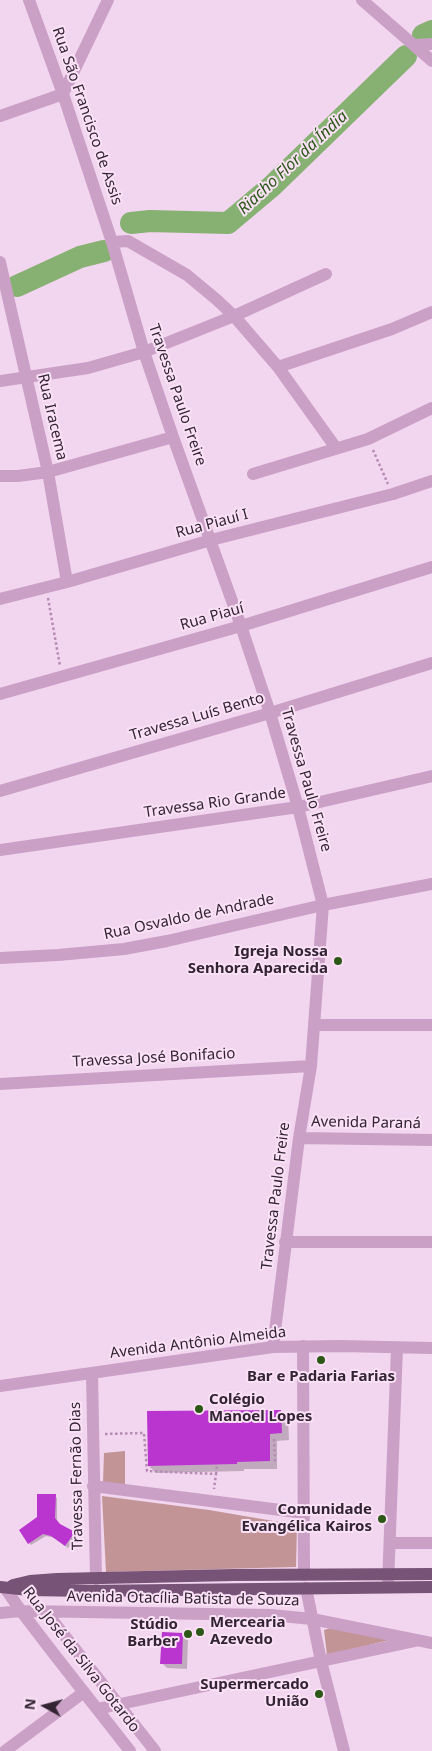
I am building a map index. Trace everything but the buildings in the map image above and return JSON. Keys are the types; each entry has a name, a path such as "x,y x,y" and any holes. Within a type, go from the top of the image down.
{"main road":[{"path":"3,1588 88,1591 306,1588 389,1581 432,1574"},
{"path":"3,1588 30,1581 233,1575 304,1575 389,1581 432,1587"}],"street":[{"name":"Rua São Francisco de Assis","path":"30,0 112,242"},
{"path":"0,116 63,94 108,0"},
{"path":"362,0 432,61"},
{"path":"414,45 432,44"},
{"path":"112,242 128,241 161,259 187,275 234,316 278,367 336,448"},
{"name":"Travessa Paulo Freire","path":"112,242 144,352 172,438 211,540 270,713 298,807 323,905 311,1066 299,1138 273,1347"},
{"name":"Rua Iracema","path":"0,262 48,472 67,582"},
{"path":"0,382 88,368 144,352 234,316 326,274"},
{"path":"278,367 392,329 432,312"},
{"path":"253,474 368,439 432,408"},
{"path":"0,476 48,472 172,438"},
{"name":"Rua Piauí I","path":"0,598 67,582 211,540 393,494 432,481"},
{"name":"Rua Piauí","path":"0,694 241,626 432,567"},
{"name":"Travessa Luís Bento","path":"0,791 270,713 432,663"},
{"name":"Travessa Rio Grande","path":"0,850 298,807 432,776"},
{"name":"Rua Osvaldo de Andrade","path":"0,958 124,949 323,905 432,884"},
{"path":"314,1026 432,1026"},
{"name":"Travessa José Bonifacio","path":"0,1084 311,1066"},
{"name":"Avenida Paraná","path":"299,1138 432,1140"},
{"path":"286,1242 432,1242"},
{"path":"303,1346 304,1575"},
{"name":"Avenida Antônio Almeida","path":"0,1386 273,1347 432,1348"},
{"path":"389,1581 397,1348"},
{"name":"Travessa Fernão Dias","path":"92,1373 96,1579"},
{"path":"93,1486 304,1513"},
{"path":"390,1543 432,1543"},
{"name":"Rua José da Silva Gotardo","path":"3,1588 130,1751"},
{"path":"306,1588 321,1661 344,1751"},
{"name":"Avenida Otacília Batista de Souza","path":"0,1613 21,1611 262,1615 312,1619 426,1641"},
{"name":"Rua José da Silva Gotardo","path":"46,1612 155,1751"},
{"path":"97,1709 321,1661 426,1641"},
{"path":"5,1751 84,1692"}],"path":[{"path":"368,439 385,478"},
{"path":"47,586 62,678"},
{"path":"104,1434 144,1433 147,1471 216,1474"},
{"path":"274,1439 275,1462"},
{"path":"214,1494 217,1465"}],"shaded area":[{"path":"125,1451 125,1485 103,1482 104,1453"},
{"path":"102,1496 209,1510 297,1525 296,1567 106,1572"},
{"path":"331,1628 390,1640 327,1655 324,1630"}],"waterway":[{"name":"Riacho Flor da Índia","path":"423,35 432,31"},
{"name":"Riacho Flor da Índia","path":"131,223 150,221 228,223 272,186 406,56"},
{"name":"Riacho Flor da Índia","path":"17,286 80,257 104,251"}],"place":[{"name":"Igreja Nossa Senhora Aparecida","path":"338,961"},
{"name":"Bar e Padaria Farias","path":"321,1360"},
{"name":"Colégio Manoel Lopes","path":"199,1409"},
{"name":"Comunidade Evangélica Kairos","path":"382,1519"},
{"name":"Mercearia Azevedo","path":"200,1632"},
{"name":"Stúdio Barber","path":"188,1634"},
{"name":"Supermercado União","path":"319,1694"}]}
